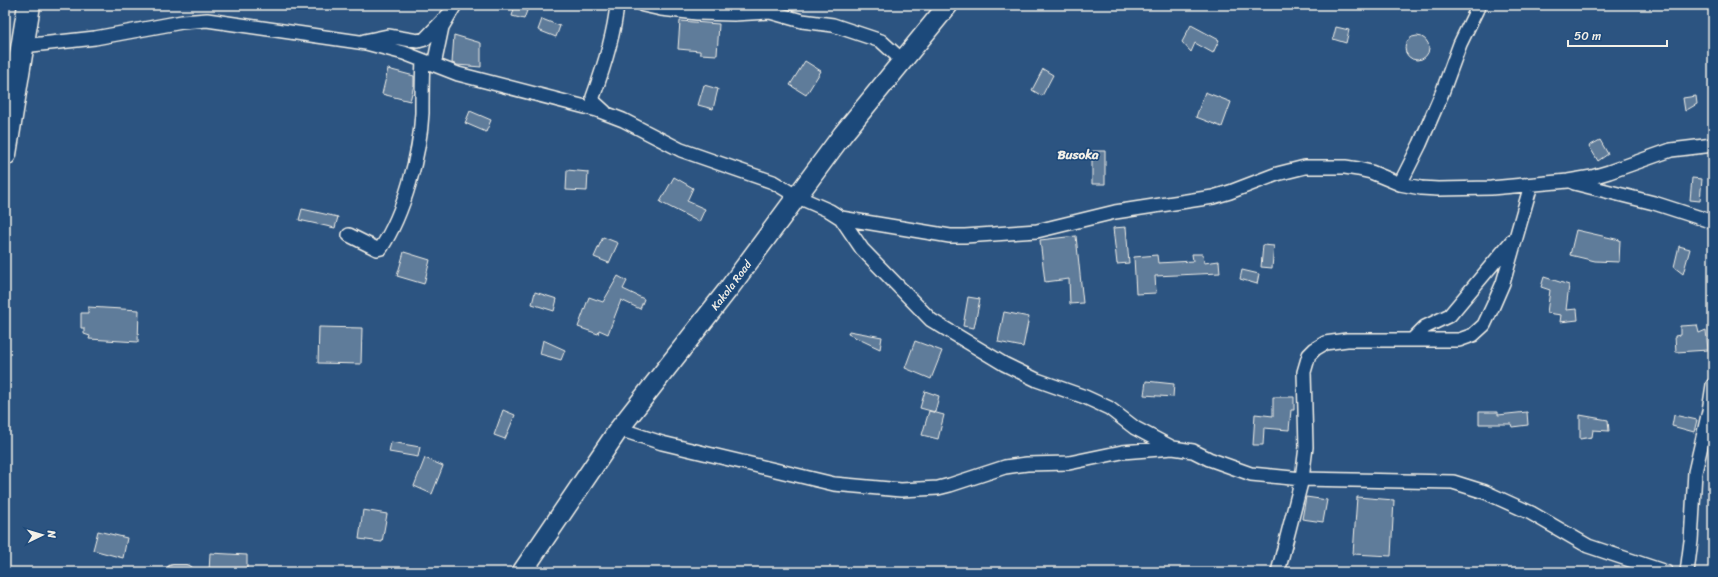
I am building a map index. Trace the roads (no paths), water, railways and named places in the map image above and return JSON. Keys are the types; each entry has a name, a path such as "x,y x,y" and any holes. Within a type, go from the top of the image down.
{"highway":[{"path":"5,154 29,5"}],"main road":[{"name":"Kakola Road","path":"522,572 619,429 730,288 843,134 948,5"}],"street":[{"path":"607,113 594,102 594,97 605,60 615,20 617,5"},
{"path":"643,5 661,9 697,13 735,10 770,12 802,20 838,26 881,41 903,61"},
{"path":"1400,184 1417,150 1442,93 1460,44 1479,5"},
{"path":"360,42 388,36 418,41 425,38 452,10"},
{"path":"349,235 377,249 381,248 390,233 410,182 422,114 428,63 442,27 452,10"},
{"path":"23,46 87,39 182,22 207,20 360,42 404,53 458,74 607,113 681,150 773,182 798,197 830,211 841,218 927,233 966,236 1037,231 1115,212 1213,197 1277,174 1304,168 1345,167 1358,169 1371,172 1400,184 1438,189 1491,188 1568,181 1609,172 1671,150 1713,145"},
{"path":"1568,181 1654,203 1713,222"},
{"path":"1278,572 1302,479 1306,447 1304,372 1309,356 1318,345 1347,340 1465,338 1473,335 1484,325 1503,283 1531,184"},
{"path":"841,218 862,249 931,320 1004,364 1037,380 1085,397 1109,408 1135,428 1173,448"},
{"path":"1412,340 1425,327 1450,315 1516,237"},
{"path":"1687,572 1692,541 1695,472 1709,411 1713,385"},
{"path":"619,429 662,442 813,480 834,484 901,490 950,486 1005,467 1027,464 1069,463 1122,452 1173,448 1193,451 1209,459 1251,474 1302,479 1453,482 1467,485 1531,513 1588,546 1666,572"},
{"path":"174,572 186,572"}],"district":[{"name":"Busoka","path":"1078,154"}]}
